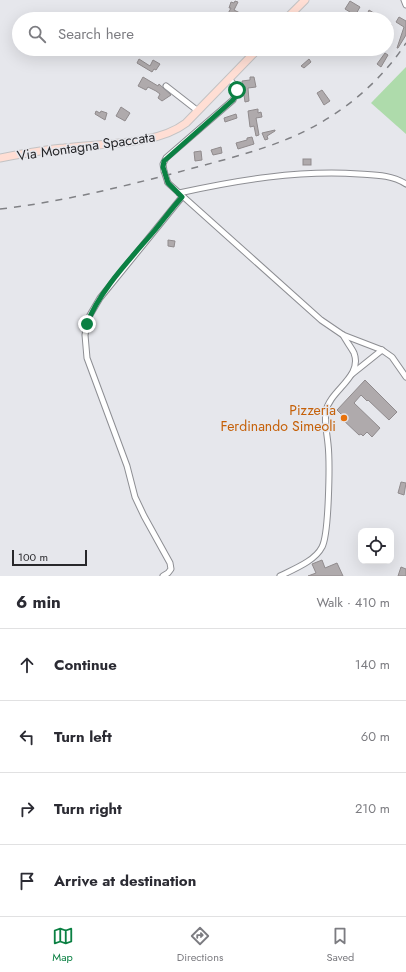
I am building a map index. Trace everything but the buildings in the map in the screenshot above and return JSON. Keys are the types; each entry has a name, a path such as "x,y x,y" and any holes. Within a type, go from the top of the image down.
{"main road":[{"path":"293,12 305,0"},
{"name":"Via Montagna Spaccata","path":"0,158 63,148 152,138 164,135 180,127 198,111 251,56"}],"street":[{"path":"404,0 406,5"},
{"path":"229,79 235,84 237,90 233,100 166,158 163,164 168,183 321,320 343,335 382,350 392,357 406,377"},
{"path":"166,86 198,111"},
{"path":"163,576 171,569 170,563 135,497 127,466 87,358 85,335 90,315 100,298 180,195 226,183 312,173 385,176 406,184"},
{"path":"343,335 354,353 355,362 352,374"},
{"path":"280,576 305,564 322,547 326,531 328,479 326,411 330,400 352,374 382,350"}],"green space":[{"path":"406,67 406,134 371,103"}],"railway":[{"path":"0,209 88,194 132,184 258,150 285,140 320,123 353,101 382,74 406,43"}],"place":[{"name":"Pizzeria Ferdinando Simeoli","path":"344,418"}],"route":[{"path":"87,324 90,315 100,298 182,197 168,183 163,167 164,161 233,100 237,90"}]}
